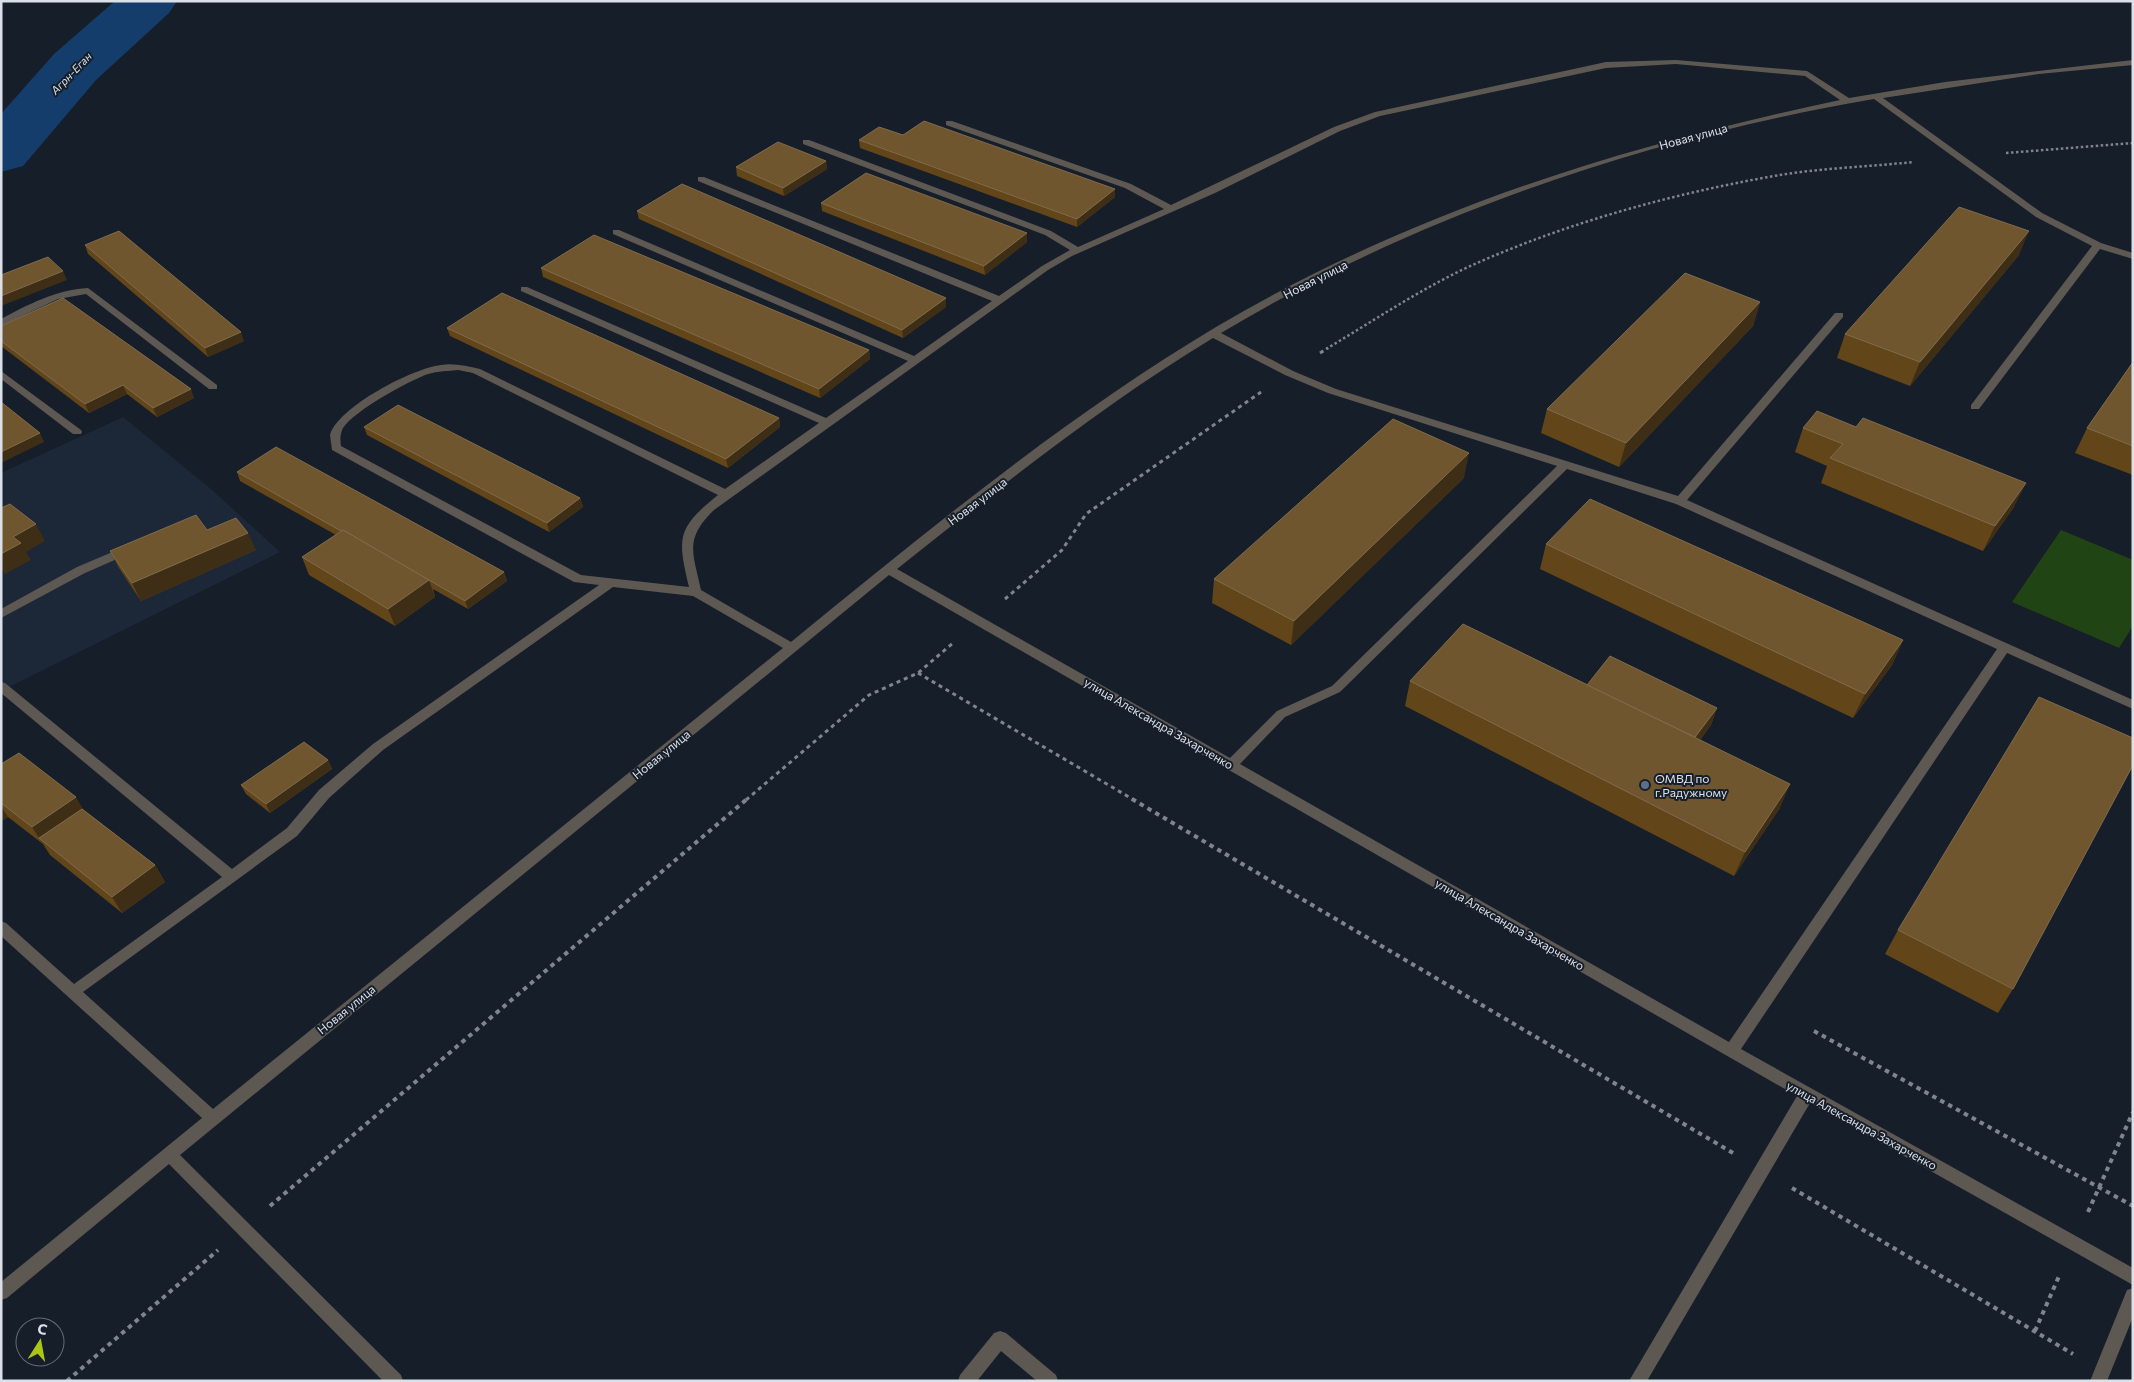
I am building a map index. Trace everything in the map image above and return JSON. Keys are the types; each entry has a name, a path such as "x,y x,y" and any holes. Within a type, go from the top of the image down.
{"street":[{"path":"696,592 686,548 687,536 690,528 699,516 726,494 1045,268 1078,250 1212,191 1337,129 1378,114 1606,66 1676,62 1807,74 1846,100"},
{"name":"Новая улица","path":"1,1292 792,648 972,504 1167,363 1258,308 1387,244 1500,198 1623,155 1716,130 1846,100 2003,76 2133,62"},
{"path":"1874,95 2039,215 2098,245 2133,256"},
{"path":"949,123 1128,186 1171,209"},
{"path":"806,142 1048,233 1078,250"},
{"path":"702,179 999,300"},
{"path":"616,232 915,360"},
{"path":"1975,407 2098,245"},
{"path":"524,289 827,422"},
{"path":"1,323 63,294 76,291 88,292 213,388"},
{"path":"1680,501 1839,315"},
{"path":"1214,334 1289,373 1379,408 1680,501 2133,705"},
{"path":"726,494 476,371 459,365 423,370 346,417 337,426 334,438 336,448 578,579 609,584 696,592 792,648"},
{"path":"1,374 76,432"},
{"path":"1231,765 1280,714 1336,688 1564,465"},
{"path":"1,614 100,561 143,543"},
{"name":"улица Александра Захарченко","path":"889,570 2133,1277"},
{"path":"73,992 232,878 292,832 324,794 378,747 609,584"},
{"path":"1732,1050 2004,648"},
{"path":"1,686 232,878"},
{"path":"2,928 213,1118"},
{"path":"1637,1381 1808,1094"},
{"path":"169,1154 395,1381"},
{"path":"2100,1376 2133,1296"},
{"path":"966,1381 1000,1339 1050,1381"}],"path":[{"path":"1062,550 1086,514 1289,373 1366,323 1430,286 1490,256 1599,216 1656,201 1775,176 1960,157 2133,143"},
{"path":"67,1381 243,1228 869,695 918,674 1762,1170 2100,1376"},
{"path":"1814,1031 2133,1206"}],"shaded area":[{"path":"123,417 211,489 280,552 1,691 1,473"}],"green space":[{"path":"2061,530 2133,560 2133,626 2119,648 2012,602"}],"building":[{"path":"924,121 1115,189 1077,219 859,140 879,127 903,135"},
{"path":"778,142 826,161 783,188 736,167"},
{"path":"866,173 1027,233 984,266 821,203"},
{"path":"682,184 946,298 902,330 637,211"},
{"path":"1959,207 2029,231 1920,362 1845,334"},
{"path":"119,231 241,332 205,348 85,245"},
{"path":"594,235 869,350 819,389 541,268"},
{"path":"48,257 63,271 1,296 1,275"},
{"path":"1685,273 1760,302 1626,443 1547,409"},
{"path":"502,293 779,418 726,459 447,328"},
{"path":"63,298 191,389 153,408 123,385 85,404 1,341 1,326"},
{"path":"2133,362 2133,446 2087,428"},
{"path":"1,402 40,433 1,452"},
{"path":"398,405 580,498 547,523 364,427"},
{"path":"1817,411 1856,427 1863,418 2026,483 1995,526 1830,458 1843,444 1803,428"},
{"path":"1393,419 1469,453 1294,621 1214,579"},
{"path":"276,447 504,572 465,601 343,530 341,531 237,472"},
{"path":"1590,499 1903,640 1865,694 1546,544"},
{"path":"10,504 36,524 13,537 21,543 1,554 1,508"},
{"path":"196,515 207,530 236,518 248,533 132,583 110,551"},
{"path":"343,530 429,580 388,609 302,557"},
{"name":"ОМВД по г.Радужному","path":"1463,624 1790,784 1745,852 1410,681"},
{"path":"1610,656 1717,708 1695,737 1587,685"},
{"path":"2039,697 2133,738 2133,765 2013,989 1898,930"},
{"path":"304,742 328,760 266,804 241,785"},
{"path":"19,753 76,797 32,827 1,803 1,764"},
{"path":"82,809 155,865 112,897 39,838"}],"waterway":[{"name":"Агрн-Еган","path":"1,153 75,67 149,1"}],"place":[{"name":"ОМВД по г.Радужному","path":"1645,785"}]}
